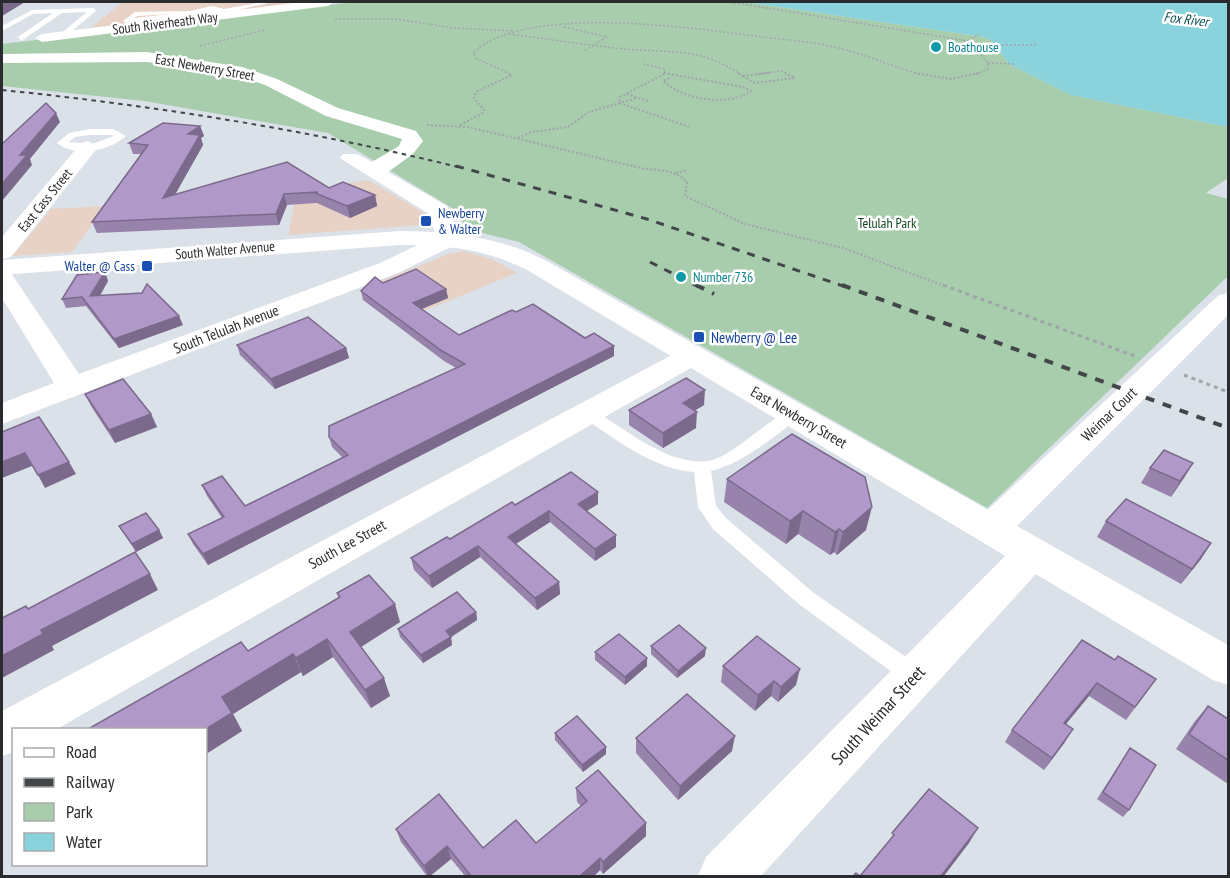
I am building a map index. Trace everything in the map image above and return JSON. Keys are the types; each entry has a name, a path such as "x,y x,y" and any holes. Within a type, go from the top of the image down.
{"street":[{"name":"South Riverheath Way","path":"2,40 63,36 227,13 328,2"},
{"name":"East Newberry Street","path":"2,59 147,57 255,75 319,107 409,135 413,141 408,150 378,167 377,174"},
{"name":"East Cass Street","path":"2,252 88,147"},
{"path":"350,158 439,211 449,239"},
{"name":"South Walter Avenue","path":"2,268 285,244 400,238 449,239"},
{"name":"East Newberry Street","path":"449,239 498,248 525,259 1228,667"},
{"name":"South Telulah Avenue","path":"2,414 389,268 449,239"},
{"path":"2,278 72,387"},
{"name":"Weimar Court","path":"992,529 1228,301"},
{"name":"South Lee Street","path":"15,728 693,355"},
{"name":"South Weimar Street","path":"725,876 1032,553"}],"lane":[{"path":"188,13 135,14 126,21 182,15 204,8 227,13 270,2"},
{"path":"2,29 27,13 62,10 94,11 63,36"},
{"path":"21,39 62,10"},
{"path":"90,132 113,132 120,136 110,144 88,147 67,146 62,143 72,135 90,132"},
{"path":"587,412 652,456 681,464 702,466 719,465 794,414"},
{"path":"702,466 707,507 720,524 807,599 915,676"}],"path":[{"path":"327,19 394,19 454,28 515,31 554,26 688,29 823,45 941,78 964,78 988,69 988,63 969,41 730,2"},
{"path":"554,26 594,32 607,37 584,51"},
{"path":"198,46 272,28"},
{"path":"460,126 483,113 484,110 474,98 476,92 512,75 473,56 476,49 515,31"},
{"path":"508,34 593,45 682,51 720,61 742,76 754,83 795,78 782,71 742,76"},
{"path":"969,41 979,34"},
{"path":"974,45 1037,45"},
{"path":"988,63 1016,64"},
{"path":"643,64 665,69 664,75"},
{"path":"619,103 621,97 652,78 664,75 743,87 751,91 737,99 718,100 669,88 663,81 671,77"},
{"path":"627,94 650,102"},
{"path":"517,138 531,132 568,127 589,112 637,98"},
{"path":"619,103 690,127"},
{"path":"676,173 687,170"},
{"path":"700,204 756,228 843,248 1228,392"}],"shaded area":[{"path":"123,2 316,2 87,31"},
{"path":"368,180 426,214 428,221 425,225 288,235 297,192"},
{"path":"105,206 72,252 12,256 51,209"},
{"path":"463,251 492,259 517,273 421,312 378,282 449,254"}],"green space":[{"name":"Telulah Park","path":"355,2 745,2 984,37 991,40 1009,64 1071,95 1228,127 1228,178 1206,193 1228,199 1228,276 987,508 519,242 466,229 457,211 328,133 144,101 2,86 2,44"}],"water":[{"name":"Fox River","path":"745,2 1228,2 1228,127 1071,95 1009,64 991,40 984,37"}],"building":[{"path":"46,103 56,113 20,155 27,155 2,184 2,144"},
{"path":"163,123 200,126 188,134 200,135 163,198 287,162 329,188 343,182 375,195 347,206 315,193 318,192 284,194 276,214 92,222 148,145 129,143"},
{"path":"416,269 446,289 413,303 459,335 512,310 516,312 533,304 585,338 594,333 614,346 203,554 188,534 224,517 202,485 222,476 245,506 348,455 329,437 329,426 465,364 442,351 361,291 375,277 383,283"},
{"path":"105,272 90,296 142,293 147,284 179,316 114,339 82,297 62,299 77,275"},
{"path":"308,317 346,348 271,379 237,345"},
{"path":"686,378 705,390 683,403 697,412 663,433 629,410"},
{"path":"123,379 151,414 109,430 85,394"},
{"path":"39,417 69,462 38,475 25,453 2,462 2,432"},
{"path":"792,434 865,477 872,507 843,532 839,529 835,532 803,511 790,521 727,479"},
{"path":"1164,450 1193,463 1180,481 1150,468"},
{"path":"571,472 598,492 578,504 616,535 595,549 549,511 508,537 559,582 535,598 478,546 429,576 411,558 447,537 450,539 512,502 515,505"},
{"path":"1126,499 1211,543 1192,569 1106,521"},
{"path":"146,513 159,530 132,544 119,526"},
{"path":"135,552 150,574 41,630 43,634 2,656 2,618 26,606 28,609"},
{"path":"369,575 395,604 350,632 384,678 365,690 327,639 296,658 293,654 222,697 232,713 207,728 90,728 241,642 248,651 340,597 337,593"},
{"path":"457,592 476,612 446,631 451,637 421,655 398,629"},
{"path":"679,625 706,648 678,671 651,646"},
{"path":"619,634 647,658 625,677 595,652"},
{"path":"757,636 800,669 781,687 774,681 758,695 723,666"},
{"path":"1082,640 1115,660 1118,656 1156,679 1135,707 1097,683 1064,723 1073,729 1052,758 1012,730"},
{"path":"687,694 735,736 680,786 636,738"},
{"path":"1208,706 1228,719 1228,760 1189,734"},
{"path":"577,716 606,747 582,765 555,733"},
{"path":"1130,748 1156,765 1129,810 1103,792"},
{"path":"598,770 646,823 603,862 600,858 580,876 471,876 447,846 424,866 396,829 439,794 483,848 516,820 536,843 587,801 576,788"},
{"path":"929,789 978,828 941,876 860,876 894,835 892,833"}],"railway":[{"path":"2,90 233,121 348,142 462,168"},
{"path":"456,166 647,219 846,287"},
{"path":"650,262 699,287"},
{"path":"696,285 714,294"},
{"path":"842,285 1228,428"}],"place":[{"name":"Boathouse","path":"936,47"},
{"name":"Newberry & Walter","path":"426,221"},
{"name":"Walter @ Cass","path":"147,266"},
{"name":"Number 736","path":"681,277"},
{"name":"Newberry @ Lee","path":"699,337"}]}
